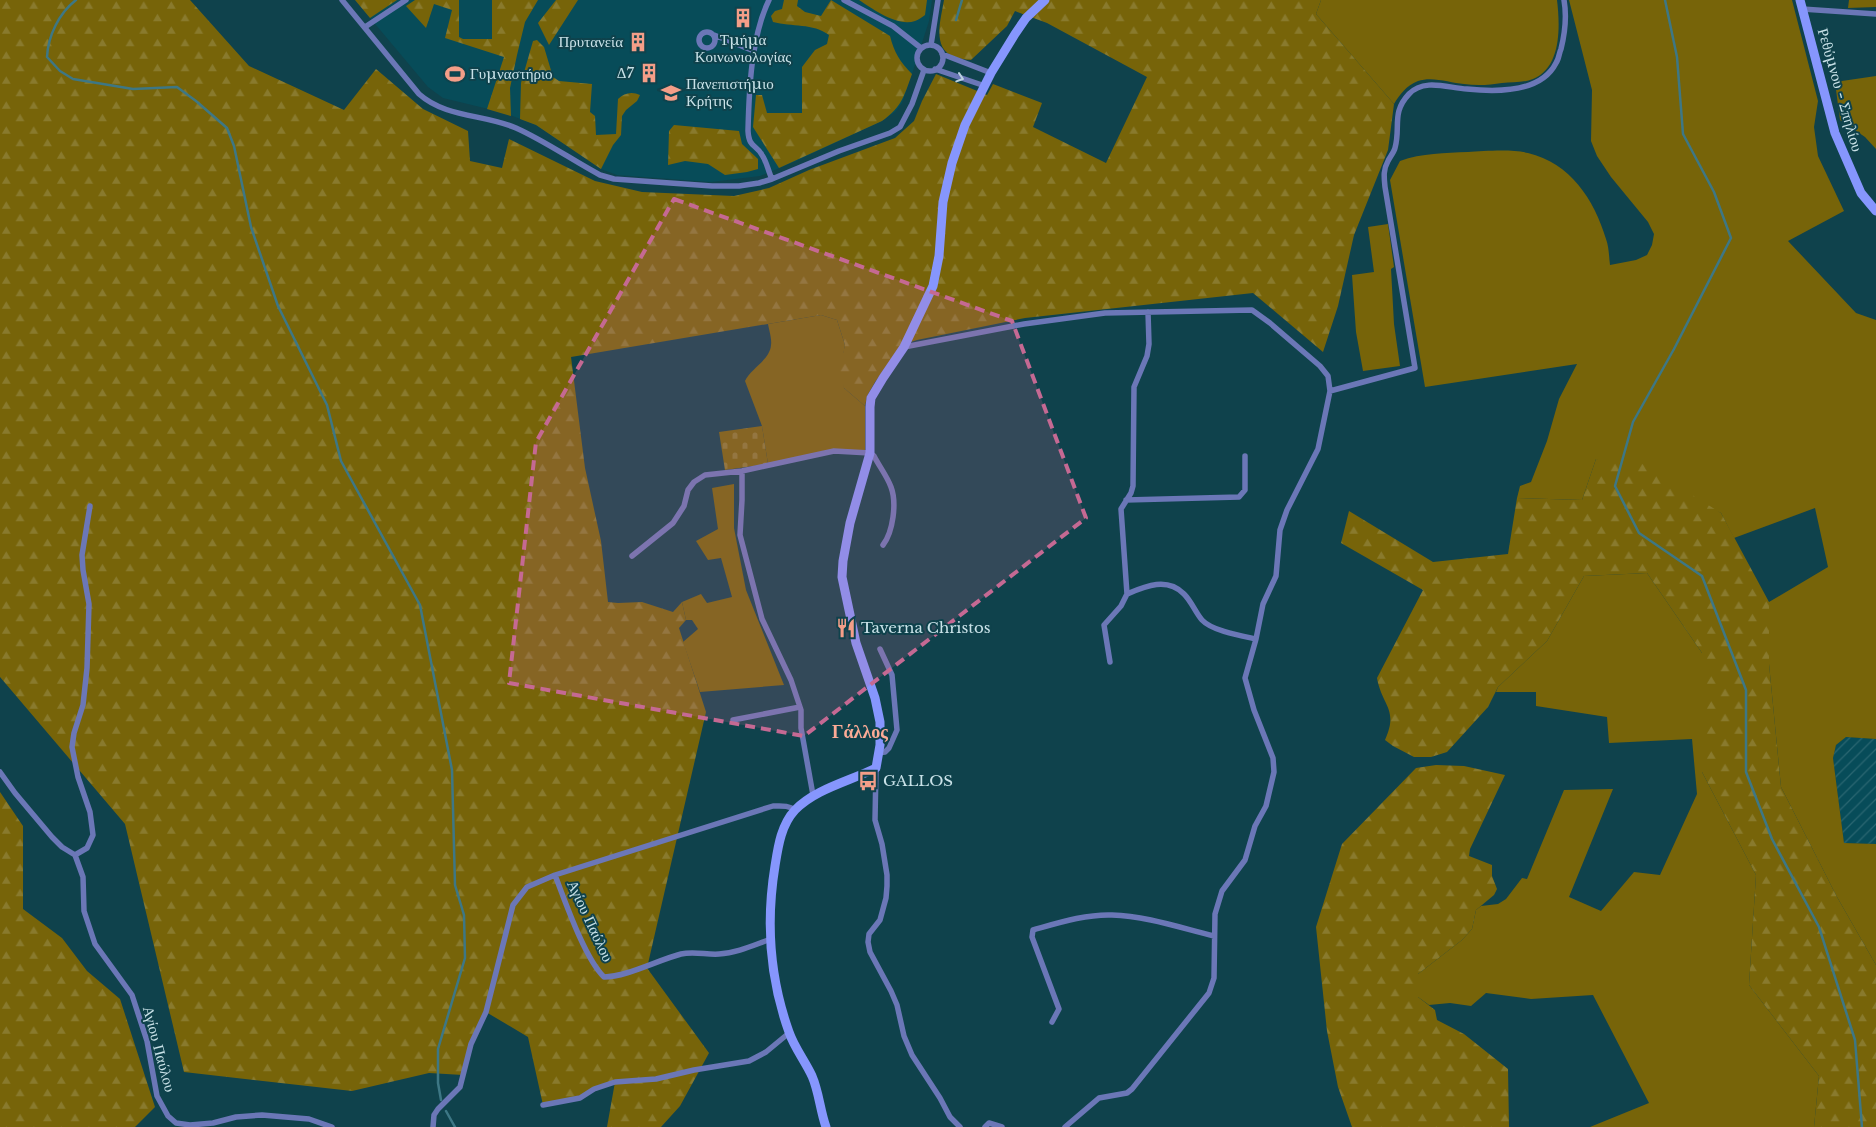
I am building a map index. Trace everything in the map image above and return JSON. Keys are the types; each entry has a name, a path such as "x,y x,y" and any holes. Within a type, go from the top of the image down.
{"street":[{"path":"342,0 419,94 429,103 445,110 515,128 600,175 625,180 739,186 772,179 839,151 890,133 900,127 912,104 924,70"},
{"path":"365,27 406,0"},
{"path":"769,0 761,17 754,52 748,141 761,153 772,179"},
{"path":"844,0 893,26 921,48"},
{"path":"931,44 938,0"},
{"path":"960,1127 950,1117 912,1055 904,1036 897,1005 870,952 869,934 880,920 887,886 882,844 875,820 876,768 880,722 875,698 856,643 842,577 843,561 850,523 870,453 870,407 872,398 904,347 933,286 939,256 943,202 952,163 965,125 991,73 1026,18 1045,0"},
{"path":"1330,391 1415,368 1384,172 1395,148 1396,118 1399,109 1409,94 1420,87 1432,85 1496,90 1531,85 1541,80 1549,74 1557,63 1564,37 1566,20 1564,0"},
{"path":"1801,4 1876,14"},
{"name":"Ρεθύμνου - Σπηλίου","path":"1801,4 1835,133 1861,193 1876,211"},
{"path":"714,35 754,52"},
{"path":"985,86 935,70 924,70 918,64 917,55 921,48 931,44 937,47 942,54 991,73"},
{"path":"935,70 941,65 942,54"},
{"path":"904,347 1024,324 1105,313 1252,310 1320,366 1328,376 1330,391 1318,449 1287,510 1280,530 1276,576 1263,604 1245,678 1254,710 1273,758 1274,772 1266,806 1255,826 1245,860 1222,891 1215,914 1214,978 1210,994 1127,1094 1099,1098 1065,1127"},
{"path":"1110,662 1104,625 1121,606 1126,594 1121,509 1133,486 1134,387 1149,344 1148,312"},
{"path":"632,556 673,522 684,506 688,490 700,477 723,472 742,471 834,451 870,453 874,456 891,487 893,496 891,530 888,539 883,545"},
{"path":"1126,500 1239,496 1245,490 1245,456"},
{"path":"742,471 740,535 762,619 791,680 800,707 801,728 813,795"},
{"path":"0,772 15,793 62,847 75,855 87,848 93,835 90,812 78,777 72,747 74,733 84,706 87,668 89,604 82,570 82,555 90,506"},
{"path":"1126,594 1148,585 1166,584 1184,593 1202,621 1235,634 1256,639"},
{"path":"878,753 885,752 889,748 897,730 892,675 880,649"},
{"path":"733,720 800,707"},
{"path":"826,1127 811,1075 789,1033 774,976 771,939 772,888 778,846 787,820 795,810 813,795 876,768"},
{"path":"555,875 773,806 791,806 795,810"},
{"name":"Αγίου Παύλου","path":"75,855 83,877 84,911 95,944 132,995 147,1041 157,1096 168,1116 176,1123 190,1125 236,1117 262,1115 309,1119 332,1127"},
{"name":"Αγίου Παύλου","path":"433,1127 434,1115 438,1109 460,1088 470,1044 486,1012 513,905 527,887 555,875 596,970 604,977 615,977 683,954 734,952 771,939"},
{"path":"1052,1022 1059,1009 1032,937 1033,930 1087,917 1111,915 1133,917 1214,936"},
{"path":"543,1105 580,1098 594,1089 615,1082 656,1079 694,1070 749,1061 766,1052 789,1033"},
{"path":"985,1127 989,1123 998,1126"}],"highlighted area":[{"path":"674,199 1012,321 1086,518 804,736 509,683 536,442"}],"shaded area":[{"name":"Πανεπιστήμιο Κρήτης","path":"355,0 932,0 929,21 912,74 902,103 895,112 882,121 760,176 711,182 617,175 601,169 536,125 505,113 443,98 428,87"},
{"path":"1846,737 1876,739 1876,844 1844,843 1833,758 1836,745"}],"green space":[{"path":"0,0 190,0 249,66 344,110 376,69 423,109 468,131 470,161 502,168 509,139 595,181 642,192 734,196 769,188 809,170 895,138 914,121 936,74 987,95 993,84 1042,103 1033,127 1106,163 1147,77 1047,23 1015,11 1007,26 971,60 955,57 948,53 940,40 939,33 944,0 1321,0 1316,14 1394,104 1388,150 1354,235 1338,306 1323,352 1253,293 1025,318 917,340 901,345 875,382 867,396 865,406 844,388 839,370 845,345 837,320 821,315 571,357 585,468 601,541 608,602 642,602 673,612 682,602 686,620 679,628 706,712 647,968 709,1053 680,1106 661,1127 607,1127 615,1082 580,1098 543,1105 528,1037 486,1012 471,1044 463,1075 429,1073 352,1091 184,1072 125,824 0,677"},
{"path":"355,0 397,0 370,18"},
{"path":"415,0 459,0 459,37 463,39 492,39 492,0 538,0 525,22 517,55 510,88 511,116 487,109 504,57 445,38 452,10 434,4 426,28 406,6"},
{"path":"556,0 578,0 549,45 538,23"},
{"path":"784,0 798,0 797,6 805,12 821,16 831,0 890,36 898,56 912,74 898,106 882,121 779,168 753,127 756,95 762,95 767,113 802,113 802,67 815,50 827,44 829,35 809,27 773,22 771,16 775,11 782,9"},
{"path":"859,0 927,0 925,15 916,21 901,22 878,12"},
{"path":"1321,0 1557,0 1559,21 1557,44 1549,65 1533,79 1521,82 1479,85 1435,79 1418,81 1407,88 1394,104 1316,14"},
{"path":"1569,0 1792,0 1818,101 1814,127 1818,156 1844,211 1788,241 1856,313 1876,320 1876,739 1846,737 1836,745 1833,758 1844,843 1876,844 1876,965 1837,897 1781,787 1769,664 1769,602 1828,567 1815,508 1734,538 1721,513 1596,459 1582,500 1517,498 1520,486 1531,482 1547,441 1559,399 1577,364 1425,387 1390,180 1400,161 1434,154 1498,151 1522,152 1543,158 1568,174 1587,197 1601,224 1606,239 1610,265 1636,260 1647,255 1652,245 1654,234 1648,222 1611,177 1597,156 1591,141 1592,90"},
{"path":"1849,0 1876,0 1876,7 1848,8"},
{"path":"537,40 544,47 553,77 559,81 592,84 590,112 595,116 596,135 616,134 618,99 628,93 640,95 637,101 622,116 621,135 613,145 601,169 536,125 520,119 521,83 533,41"},
{"path":"1876,76 1876,149 1865,137 1840,120 1835,82"},
{"path":"674,125 739,131 742,144 758,159 758,169 725,175 708,164 685,161 668,165 669,131"},
{"path":"1388,224 1394,267 1391,269 1394,324 1400,366 1363,371 1356,332 1352,275 1374,272 1368,227"},
{"path":"821,315 837,320 845,345 843,356 844,388 865,406 865,450 831,450 768,464 762,426 745,381 751,372 764,360 770,350 771,340 768,324"},
{"path":"762,426 768,464 725,470 719,432"},
{"path":"1596,459 1641,463 1721,513 1769,602 1769,664 1781,787 1837,897 1876,965 1876,1127 1814,1127 1819,1076 1749,985 1756,875 1702,772 1702,653 1647,573 1584,576 1547,641 1498,687 1488,707 1447,752 1431,757 1414,757 1385,740 1389,730 1390,714 1377,678 1423,590 1341,543 1349,511 1433,562 1508,554 1517,498 1582,500"},
{"path":"734,484 734,528 746,590 784,685 700,692 683,642 698,629 692,620 686,620 682,602 701,594 707,603 732,597 721,558 708,560 696,541 718,529 712,488"},
{"path":"1647,573 1702,653 1702,772 1756,875 1749,985 1819,1076 1814,1127 1590,1127 1649,1103 1593,995 1531,999 1486,993 1471,1006 1450,1003 1429,1005 1418,997 1418,974 1462,940 1472,929 1476,910 1481,906 1498,904 1506,899 1522,878 1527,879 1564,790 1613,789 1569,897 1601,911 1634,872 1660,875 1697,794 1692,739 1609,743 1607,717 1536,706 1536,692 1496,692 1498,687 1547,641 1584,576"},
{"path":"1436,765 1464,766 1505,775 1470,849 1469,856 1492,865 1492,876 1497,889 1494,895 1476,910 1472,929 1462,940 1418,974 1418,997 1435,1010 1437,1020 1464,1034 1508,1069 1509,1127 1352,1127 1338,1087 1327,1031 1316,927 1342,844 1416,768"},
{"path":"0,792 23,826 23,909 62,938 87,971 120,999 155,1107 135,1127 0,1127"}],"waterway":[{"path":"76,0 64,11 52,33 48,49 47,57 60,71 73,79 133,89 177,87 227,128 234,146 251,227 278,306 327,405 341,461 420,605 452,770 455,885 464,915 465,958 438,1049 438,1083 441,1100"},
{"path":"956,20 962,0"},
{"path":"1665,0 1677,57 1683,134 1714,192 1731,238 1674,349 1633,422 1615,486 1639,533 1702,576 1746,690 1746,772 1772,839 1819,927 1855,1040 1862,1127"},
{"path":"446,1111 455,1127"}],"place":[{"name":"Τμήμα Κοινωνιολογίας","path":"743,18"},
{"name":"Πρυτανεία","path":"638,42"},
{"name":"Δ7","path":"649,73"},
{"name":"Γυμναστήριο","path":"455,74"},
{"name":"Πανεπιστήμιο Κρήτης","path":"671,93"},
{"name":"Taverna Christos","path":"846,628"},
{"name":"GALLOS","path":"868,781"}],"district":[{"name":"Γάλλος","path":"860,732"}]}
